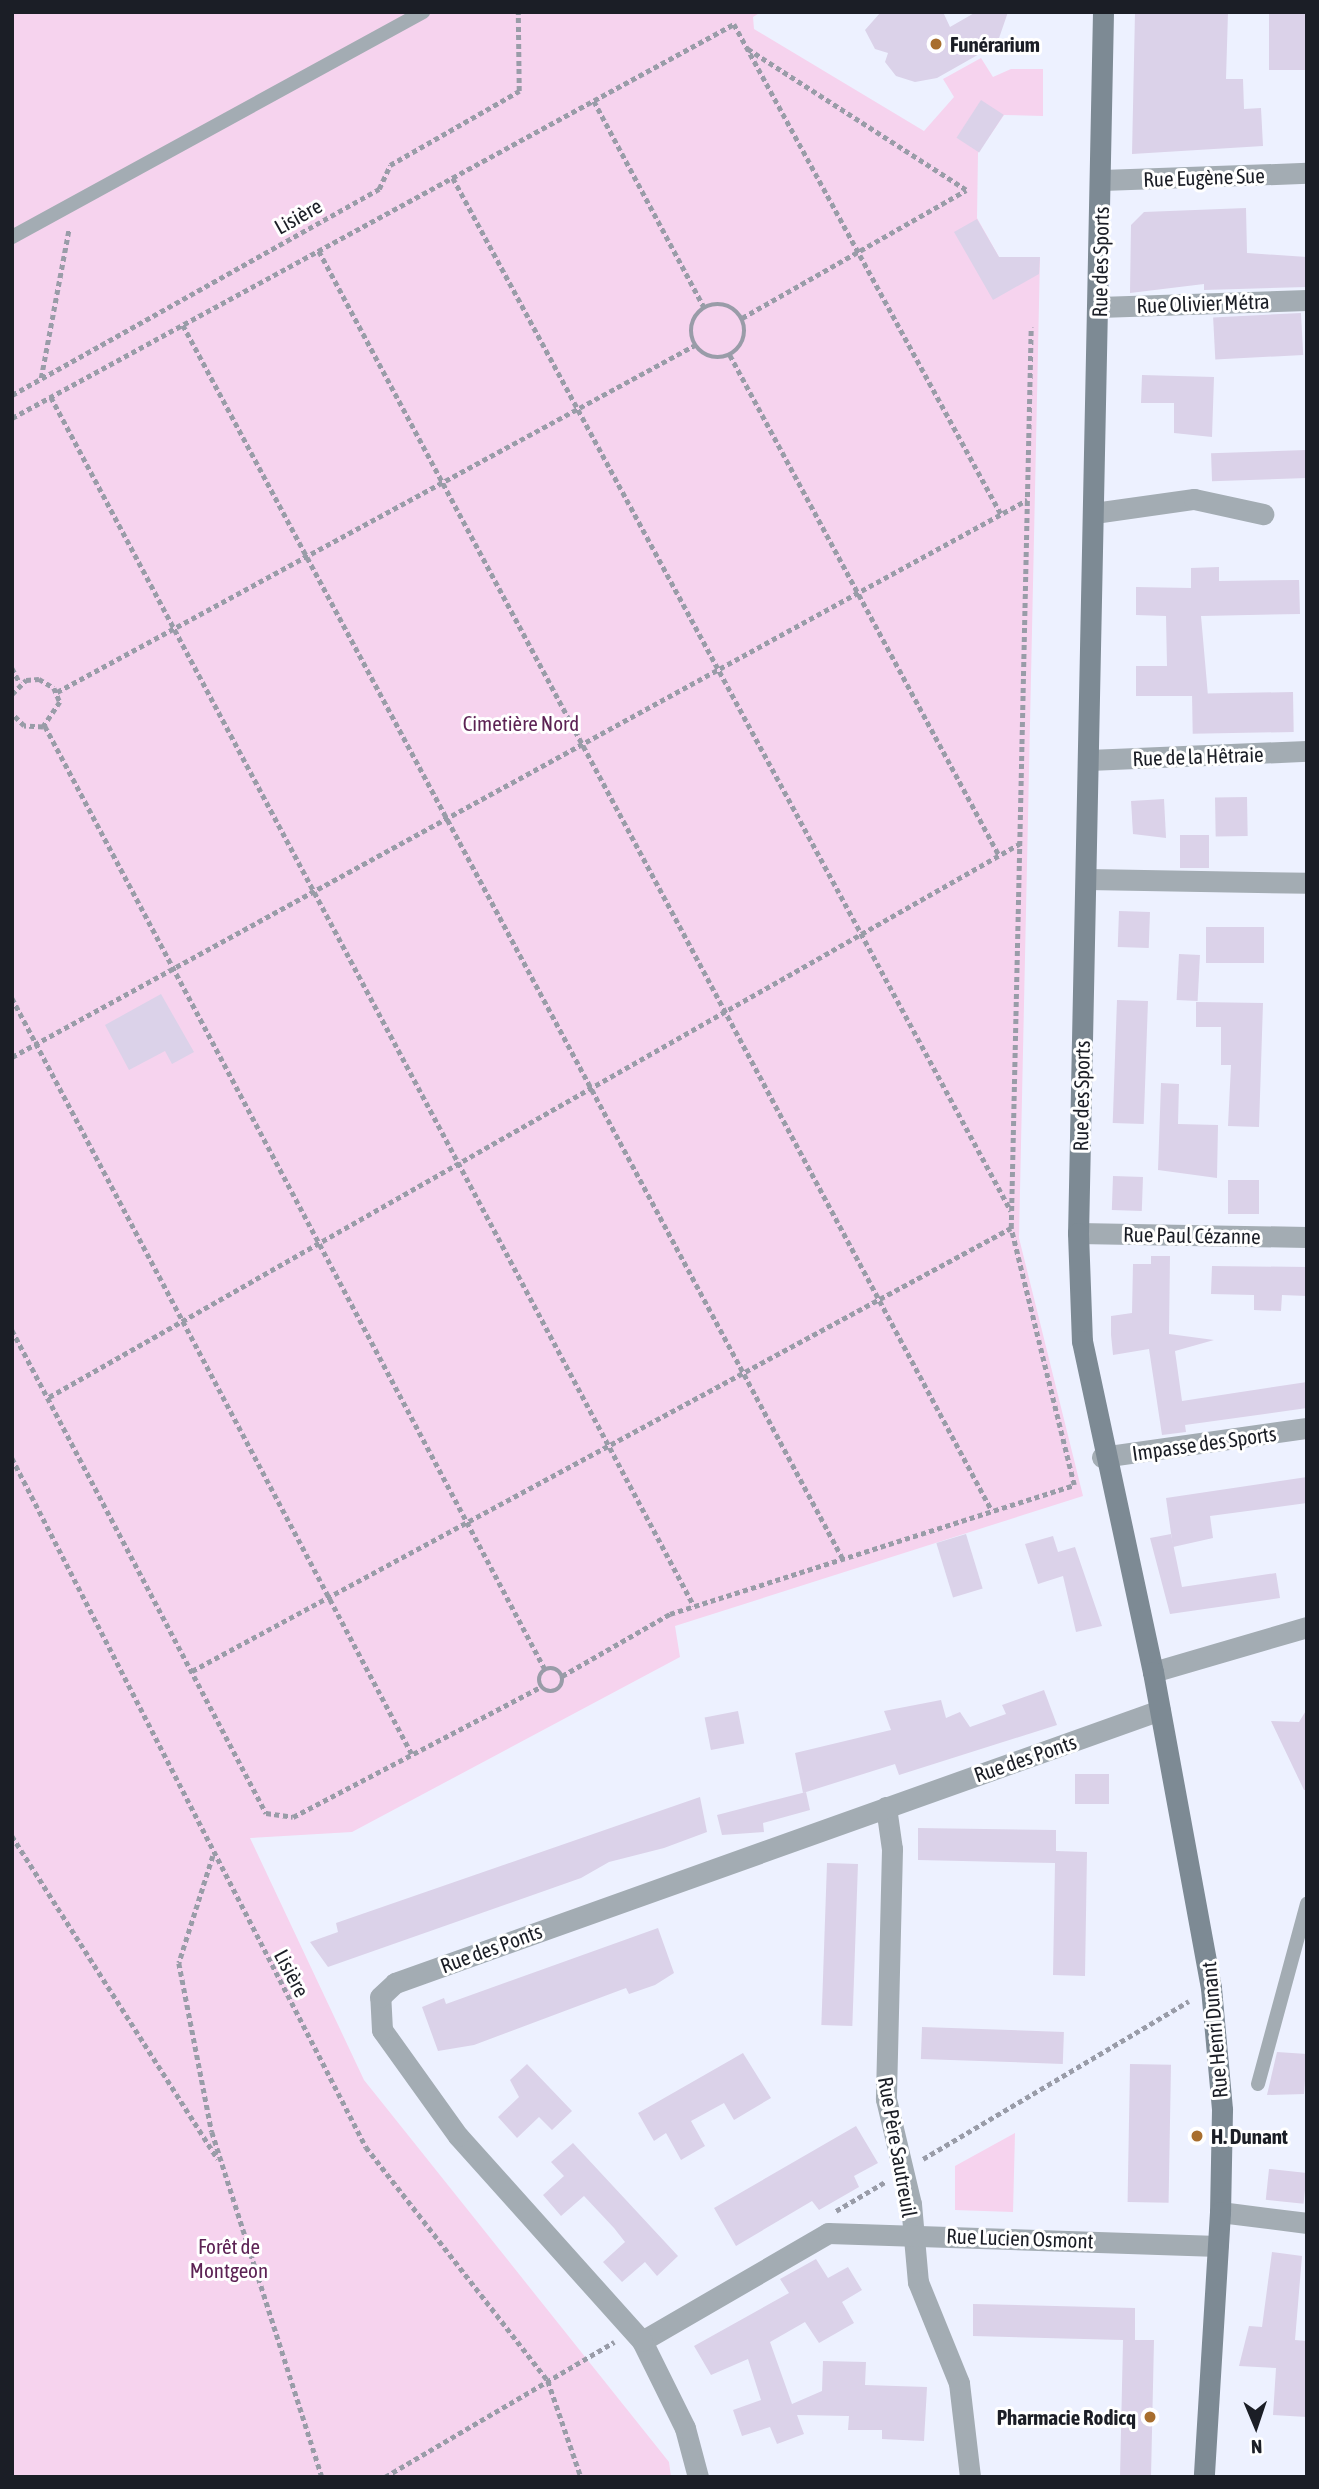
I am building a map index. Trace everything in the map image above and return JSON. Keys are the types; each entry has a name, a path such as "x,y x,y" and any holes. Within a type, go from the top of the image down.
{"street":[{"name":"Rue des Sports","path":"1103,12 1102,180 1078,1233 1082,1341 1102,1457 1153,1672"},
{"name":"Rue Eugène Sue","path":"1102,180 1307,173"},
{"name":"Rue Olivier Métra","path":"1099,306 1307,300"},
{"path":"1094,513 1194,499 1263,514"},
{"name":"Rue de la Hêtraie","path":"1088,760 1307,751"},
{"path":"1087,879 1307,883"},
{"name":"Rue Paul Cézanne","path":"1078,1233 1307,1237"},
{"name":"Impasse des Sports","path":"1102,1457 1307,1428"},
{"path":"1153,1672 1307,1627"},
{"name":"Rue Henri Dunant","path":"1153,1672 1207,1950 1222,2110 1220,2212 1203,2477"},
{"name":"Rue des Ponts","path":"698,2477 685,2428 638,2336 458,2136 382,2030 380,1997 395,1983 1160,1710"},
{"name":"Rue Père Sautreuil","path":"886,1807 892,1849 886,2099 913,2234 918,2282 959,2383 970,2477"},
{"path":"1220,2212 1307,2223"},
{"name":"Rue Lucien Osmont","path":"638,2336 828,2233 1085,2238 1218,2246"}],"lane":[{"path":"12,237 423,12"},
{"path":"1258,2084 1307,1904"}],"path":[{"name":"Lisière","path":"12,395 379,188 390,165 519,91 518,12"},
{"path":"12,418 734,24 1001,514"},
{"path":"742,318 966,190 747,48"},
{"path":"594,101 704,307"},
{"path":"453,178 579,408 859,935 1012,1212"},
{"path":"40,379 73,204"},
{"path":"319,251 727,1010 992,1511"},
{"path":"724,304 742,318 744,338 730,355 710,357 695,345 692,323 704,307 724,304"},
{"path":"184,325 842,1559"},
{"path":"545,1669 562,1675 694,1606 1074,1485 1012,1228 1031,327"},
{"path":"57,692 695,345"},
{"path":"730,355 999,855"},
{"path":"51,397 694,1606"},
{"path":"12,1056 1028,499"},
{"path":"12,668 20,683"},
{"path":"12,694 20,683 45,680 57,692 58,713 45,726 24,726 12,714"},
{"path":"45,726 545,1669 541,1687"},
{"path":"49,1397 1019,843"},
{"path":"12,998 412,1754"},
{"path":"192,1671 1012,1228"},
{"path":"12,1330 266,1813 293,1817 541,1687 558,1690 562,1675"},
{"name":"Lisière","path":"12,1458 213,1855 366,2147 548,2381 581,2477"},
{"path":"12,1836 222,2165"},
{"path":"213,1855 179,1963 222,2165 322,2477"},
{"path":"384,2477 548,2381 638,2336"}],"green space":[{"name":"Cimetière Nord","path":"12,12 761,12 753,17 754,29 924,131 954,97 943,79 981,58 993,77 1011,69 1043,69 1043,116 1004,115 978,153 977,218 999,257 1040,257 1019,1238 1083,1496 675,1626 680,1657 352,1832 250,1838 364,2080 669,2462 671,2477 12,2477"},
{"path":"1015,2133 1013,2212 955,2210 955,2166"}],"building":[{"path":"943,12 950,27 976,12 1008,12 997,44 937,78 915,82 896,76 885,62 888,53 875,49 865,30 880,13"},
{"path":"1135,12 1228,12 1226,79 1243,79 1244,109 1261,108 1263,146 1132,154"},
{"path":"1269,12 1307,12 1307,70 1269,70"},
{"path":"981,100 1004,115 979,152 956,138"},
{"path":"1246,208 1247,253 1307,257 1307,287 1204,290 1204,284 1130,293 1131,225 1144,212"},
{"path":"977,219 999,257 1040,257 1039,274 993,300 954,232"},
{"path":"1301,313 1303,355 1215,360 1213,318"},
{"path":"1142,375 1214,377 1212,437 1174,433 1174,403 1141,403"},
{"path":"1306,450 1307,478 1212,481 1211,453"},
{"path":"1219,567 1219,581 1299,580 1300,614 1201,616 1208,696 1136,696 1136,666 1167,666 1166,616 1136,615 1136,587 1191,588 1191,568"},
{"path":"1293,692 1294,732 1193,734 1192,694"},
{"path":"1247,797 1248,836 1216,837 1215,798"},
{"path":"1164,799 1166,838 1133,834 1131,801"},
{"path":"1180,835 1209,835 1209,868 1180,868"},
{"path":"1119,911 1150,912 1149,948 1118,947"},
{"path":"1206,927 1264,927 1264,963 1206,963"},
{"path":"1179,954 1200,955 1198,1001 1177,1000"},
{"path":"161,994 194,1052 172,1064 165,1051 129,1070 105,1025"},
{"path":"1117,1000 1148,1001 1144,1124 1113,1123"},
{"path":"1196,1002 1263,1003 1259,1127 1228,1126 1231,1065 1221,1065 1221,1027 1196,1027"},
{"path":"1161,1083 1179,1084 1178,1124 1218,1125 1217,1178 1158,1170"},
{"path":"1113,1176 1143,1177 1142,1211 1112,1210"},
{"path":"1228,1180 1259,1180 1259,1214 1228,1214"},
{"path":"1151,1256 1170,1256 1169,1334 1214,1340 1175,1351 1182,1401 1307,1382 1307,1408 1185,1425 1186,1432 1162,1435 1149,1349 1113,1355 1111,1335 1111,1316 1132,1313 1133,1264 1151,1264"},
{"path":"1212,1266 1307,1267 1307,1296 1282,1295 1281,1311 1254,1310 1254,1295 1211,1294"},
{"path":"1307,1477 1307,1503 1210,1516 1213,1538 1173,1547 1166,1498"},
{"path":"966,1534 983,1589 953,1598 936,1543"},
{"path":"1171,1534 1182,1587 1276,1573 1280,1598 1170,1614 1150,1538"},
{"path":"1053,1536 1058,1552 1075,1547 1102,1626 1076,1632 1063,1576 1038,1584 1025,1544"},
{"path":"1044,1690 1057,1725 899,1775 895,1764 803,1793 795,1753 891,1730 884,1711 941,1700 946,1718 960,1712 970,1727 1006,1714 1002,1705"},
{"path":"1307,1709 1307,1790 1304,1790 1271,1721 1299,1722"},
{"path":"738,1711 744,1743 711,1750 705,1717"},
{"path":"1075,1774 1109,1774 1109,1804 1075,1804"},
{"path":"806,1792 810,1810 763,1823 764,1832 722,1835 717,1815"},
{"path":"700,1797 707,1832 664,1848 609,1862 581,1878 328,1967 310,1942 338,1932 336,1923"},
{"path":"918,1828 1056,1830 1056,1851 1087,1852 1085,1976 1053,1975 1055,1863 918,1860"},
{"path":"827,1863 858,1864 852,2026 821,2025"},
{"path":"658,1928 674,1973 655,1985 629,1994 626,1988 474,2045 438,2051 422,2007 444,1998 446,2004"},
{"path":"922,2027 1064,2032 1063,2064 921,2059"},
{"path":"1277,2052 1307,2054 1304,2094 1267,2095"},
{"path":"743,2053 771,2098 734,2120 724,2103 691,2121 705,2146 681,2160 666,2133 654,2141 638,2113"},
{"path":"527,2064 572,2111 552,2130 539,2117 517,2138 498,2117 519,2097 510,2080"},
{"path":"1130,2064 1171,2065 1169,2203 1128,2202"},
{"path":"856,2126 878,2163 854,2176 859,2187 819,2210 812,2201 736,2246 714,2208"},
{"path":"573,2143 678,2256 657,2276 645,2262 622,2282 603,2262 625,2242 614,2228 584,2196 561,2216 543,2195 564,2176 551,2162"},
{"path":"1269,2169 1307,2173 1304,2204 1266,2200"},
{"path":"1272,2252 1302,2256 1295,2340 1307,2341 1307,2417 1273,2415 1276,2368 1239,2366 1249,2326 1262,2327"},
{"path":"816,2259 828,2278 848,2267 862,2290 842,2302 854,2323 819,2343 805,2322 770,2342 792,2404 822,2391 823,2361 866,2362 865,2385 927,2387 924,2441 882,2439 882,2430 848,2430 849,2416 797,2415 804,2434 777,2444 770,2427 742,2436 733,2410 761,2400 748,2359 711,2375 694,2346 789,2293 780,2279"},
{"path":"973,2304 1135,2308 1135,2340 1154,2340 1151,2477 1120,2477 1123,2340 973,2336"}],"place":[{"name":"Funérarium","path":"936,44"},
{"name":"H. Dunant","path":"1197,2136"},
{"name":"Pharmacie Rodicq","path":"1150,2417"}],"park label":[{"name":"Forêt de Montgeon","path":"229,2258"}]}
